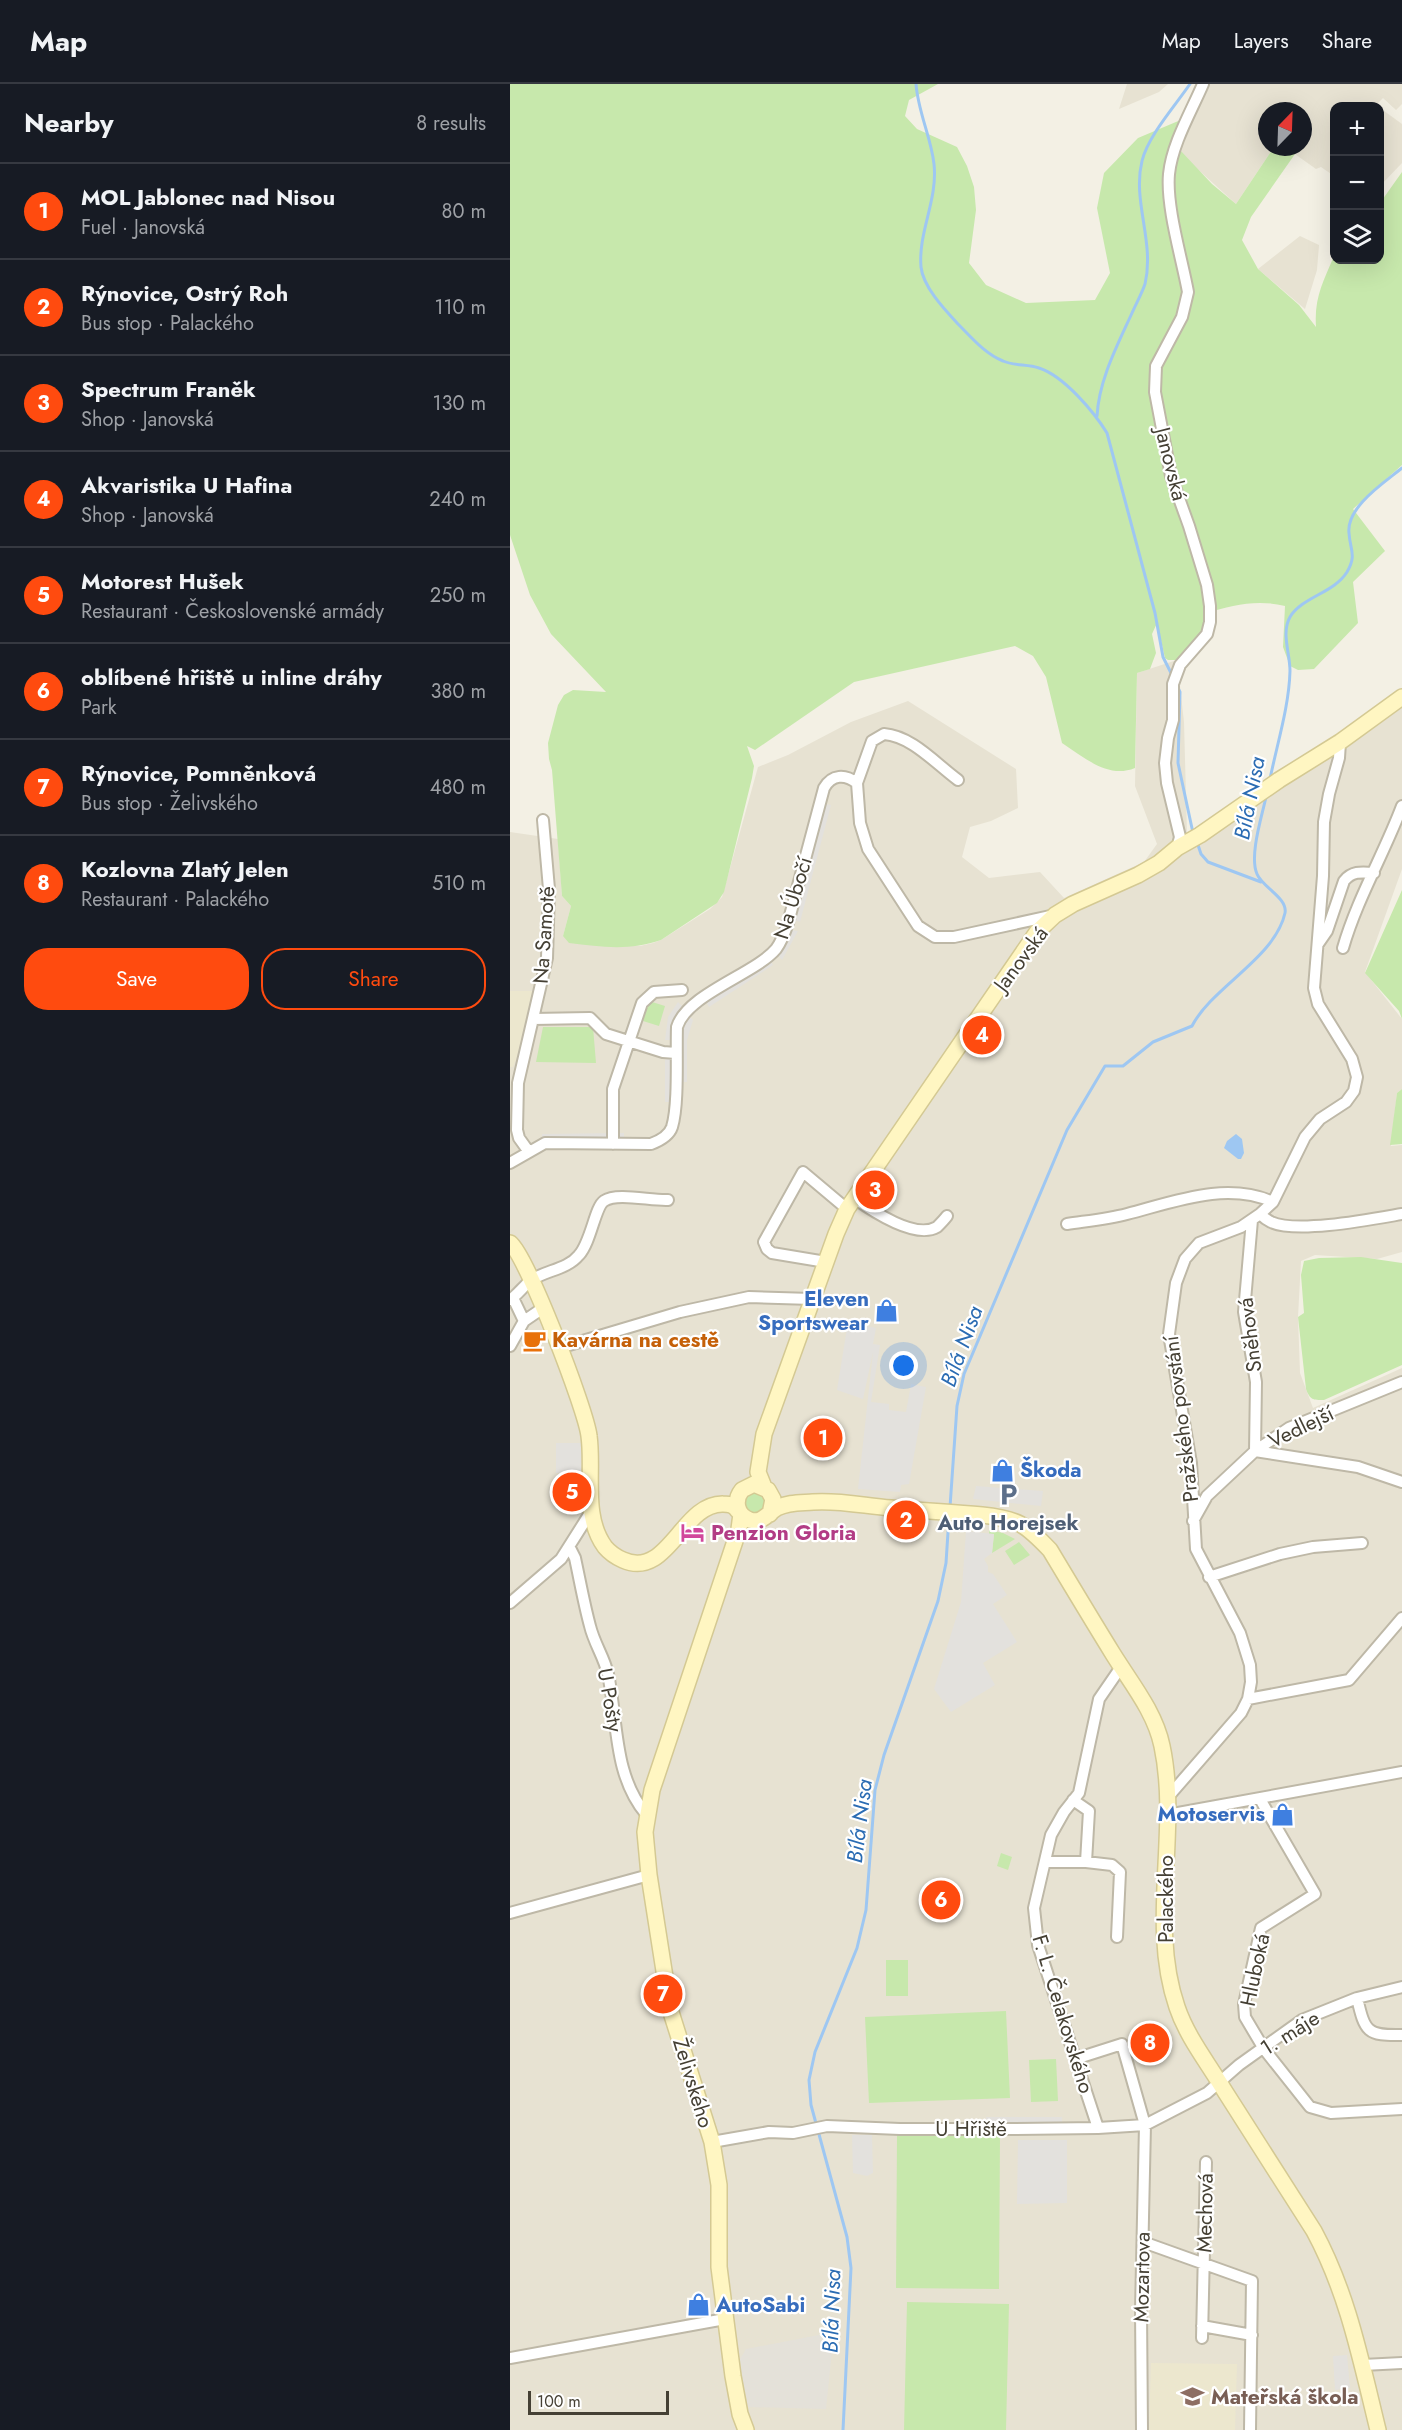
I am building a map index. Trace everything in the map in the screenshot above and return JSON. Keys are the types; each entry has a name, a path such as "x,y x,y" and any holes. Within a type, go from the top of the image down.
{"street":[{"name":"Janovská","path":"1181,846 1167,783 1165,753 1173,720 1173,684 1180,665 1203,640 1210,622 1207,585 1171,476 1155,393 1156,366 1182,317 1188,292 1168,186 1173,156 1203,84"},
{"name":"Janovská","path":"766,1488 758,1472 760,1448 812,1299 850,1204 1037,932 1073,904 1160,863 1181,846 1340,742 1402,697"},
{"path":"958,780 916,747 901,738 884,734 872,741 857,783 860,823 868,849 918,926 935,937 954,937 1056,915"},
{"name":"Pražského povstání","path":"1168,1797 1241,1713 1248,1699 1251,1682 1250,1665 1240,1633 1196,1549 1191,1464 1169,1334 1176,1283 1185,1259 1199,1243 1241,1227 1273,1202 1305,1137 1320,1119 1346,1102 1354,1090 1358,1077 1352,1059 1318,1004 1314,988 1323,876 1324,822 1339,758 1340,742"},
{"name":"Na Úbočí","path":"510,1163 545,1143 651,1144 658,1142 672,1129 675,1110 677,1027 685,1013 699,1001 774,951 779,945 788,923 824,788 827,782 839,776 847,776 857,783"},
{"path":"1344,948 1350,923 1402,806"},
{"name":"Na Samotě","path":"529,1152 519,1138 517,1130 518,1083 547,958 549,889 543,820"},
{"name":"Pražského povstání","path":"1317,946 1327,931 1344,881 1349,875 1360,872 1374,873"},
{"path":"613,1144 613,1089 642,1003 654,992 682,990"},
{"path":"533,1019 590,1018 603,1033 663,1052 676,1053"},
{"path":"826,1262 772,1253 764,1242 803,1172 850,1204 911,1228 932,1228 947,1216"},
{"path":"1067,1224 1124,1215 1187,1198 1219,1193 1239,1193 1262,1197 1273,1202"},
{"path":"524,1321 512,1299 531,1281 570,1264 578,1257 593,1230 600,1205 604,1200 617,1197 668,1200"},
{"path":"1256,1217 1273,1223 1306,1227 1402,1214"},
{"name":"Sněhová","path":"1255,1451 1256,1382 1244,1312 1256,1217"},
{"path":"510,1243 517,1251 531,1281 579,1397 589,1435 592,1510 595,1526 606,1547 629,1563 643,1562 658,1556 701,1511 715,1504 729,1504 748,1520 764,1517 773,1499 766,1488 754,1484 734,1494 709,1499 688,1523"},
{"path":"559,1348 680,1312 748,1297 812,1299"},
{"path":"510,1346 524,1321 543,1308"},
{"name":"Vedlejší","path":"1193,1521 1207,1496 1255,1451 1289,1428 1402,1382"},
{"name":"Janovská","path":"743,1489 755,1440 777,1395"},
{"path":"1255,1451 1358,1467 1402,1482"},
{"name":"Palackého","path":"766,1488 775,1493 803,1495 824,1502"},
{"path":"740,1512 737,1501 743,1489"},
{"name":"Palackého","path":"764,1517 787,1505 824,1502 1005,1517 1026,1527 1050,1550 1143,1700 1158,1729 1164,1755 1168,1797 1166,1887 1168,1972 1176,2006 1184,2025 1327,2255 1345,2300 1378,2430"},
{"path":"510,1603 561,1559 592,1510"},
{"name":"Želivského","path":"740,1512 741,1523 652,1790 646,1814 645,1846 670,2009 712,2142 719,2185 719,2267 725,2319 740,2414 746,2430"},
{"name":"Želivského","path":"715,1602 741,1546 764,1517"},
{"path":"1209,1576 1280,1554 1313,1547 1362,1543"},
{"name":"U Pošty","path":"570,1548 575,1558 590,1628 608,1672 617,1740 627,1784 636,1802 646,1814"},
{"path":"1248,1699 1349,1680 1402,1618"},
{"name":"F. L. Čelakovského","path":"1098,2128 1038,1945 1034,1908 1051,1835 1079,1793 1099,1699 1121,1667"},
{"path":"1167,1815 1402,1772"},
{"name":"Hluboká","path":"1260,1798 1315,1894 1267,1923 1258,1935 1244,2004 1245,2017 1264,2049 1310,2107 1331,2113 1402,2109"},
{"path":"1073,1800 1089,1811 1086,1862"},
{"path":"1045,1862 1086,1862 1112,1865 1120,1872 1117,1937"},
{"path":"510,1913 649,1875"},
{"name":"1. máje","path":"1220,2082 1239,2065 1302,2020 1357,1998 1402,1987"},
{"path":"1357,1998 1363,2024 1370,2033 1380,2036 1402,2035"},
{"name":"Mozartova","path":"1075,2059 1122,2044 1145,2125 1142,2430"},
{"name":"U Hřiště","path":"712,2142 770,2132 793,2133 827,2126 1008,2129 1145,2125 1207,2093 1220,2082"},
{"name":"Mechová","path":"1206,2162 1202,2332 1251,2335"},
{"name":"Mechová","path":"1143,2242 1252,2281 1250,2430"},
{"path":"510,2358 725,2319"},
{"path":"1363,2365 1402,2363"}],"shaded area":[{"path":"1127,84 1168,84 1159,92 1119,109"},
{"path":"1196,84 1402,84 1402,104 1396,110 1383,98 1379,102 1330,102 1330,173 1321,167 1316,169 1298,156 1312,156 1312,102 1258,102 1258,156 1268,156 1236,204 1170,144"},
{"path":"1384,111 1402,124 1402,163 1384,182"},
{"path":"1300,236 1319,245 1317,270 1305,309 1258,269"},
{"path":"1177,660 1184,722 1187,833 1327,757 1402,703 1402,869 1365,972 1402,1019 1402,1089 1397,1093 1391,1146 1402,1145 1402,1252 1377,1259 1315,1255 1301,1261 1298,1317 1300,1373 1313,1408 1402,1368 1402,2430 510,2430 510,832 558,839 562,896 571,906 563,936 640,946 653,943 710,909 722,897 758,767 788,755 851,722 908,701 1016,769 1018,808 991,821 970,827 962,857 989,878 1040,872 1064,898 1144,862 1157,844 1135,786 1137,673"},
{"path":"826,804 831,805 800,922 795,920"},
{"path":"791,930 798,931 782,960 778,955"},
{"path":"770,960 773,965 709,1007 706,1002"},
{"path":"510,991 538,991 530,1022 513,1067 510,1067"},
{"path":"678,1002 683,1007 673,1020 671,1040 665,1040 668,1017"},
{"path":"689,1016 693,1020 687,1040 687,1082 681,1082 683,1029"},
{"path":"665,1055 671,1055 671,1102 665,1102"},
{"path":"624,1133 624,1140 542,1141 542,1134"},
{"path":"848,1322 876,1328 873,1344 880,1345 871,1402 889,1404 889,1410 906,1412 911,1384 926,1387 909,1484 901,1485 900,1492 858,1489 873,1352 863,1399 837,1390"},
{"path":"556,1443 583,1443 585,1474 556,1473"},
{"name":"Auto Horejsek","path":"976,1486 1043,1491 1041,1506 973,1499"},
{"path":"966,1531 994,1534 992,1553 984,1559 988,1572 993,1574 1007,1595 993,1604 1017,1642 983,1663 995,1685 951,1712 934,1689 961,1602"},
{"path":"986,2117 1062,2117 1062,2124 986,2124"},
{"path":"852,2135 872,2135 873,2173 867,2176 853,2173"},
{"path":"1018,2140 1067,2140 1067,2203 1017,2204"},
{"path":"834,2332 826,2409 748,2407 739,2361 746,2349"},
{"path":"1347,2355 1350,2388 1335,2390 1333,2356"},
{"name":"Mateřská škola","path":"1151,2363 1237,2364 1235,2430 1149,2430"}],"green space":[{"path":"510,84 938,84 909,100 905,116 917,129 957,147 974,187 976,210 969,263 986,285 1026,303 1095,300 1110,273 1097,208 1104,173 1138,138 1183,119 1170,144 1180,150 1212,184 1236,204 1268,156 1294,156 1251,217 1242,240 1258,269 1299,305 1316,327 1318,299 1331,264 1384,264 1384,197 1402,172 1402,465 1353,509 1385,551 1353,582 1358,623 1314,669 1298,670 1290,666 1283,647 1285,606 1265,603 1245,604 1206,613 1201,633 1177,660 1165,658 1157,623 1152,634 1156,653 1150,669 1137,673 1135,768 1125,771 1106,769 1062,743 1046,677 1033,656 1015,646 854,682 755,750 747,746 754,766 752,778 724,892 717,903 661,940 638,946 615,947 569,943 563,936 571,906 562,896 548,743 558,705 564,695 573,690 606,692 551,634 530,595 510,535"},
{"path":"1402,890 1402,1019 1399,1011 1365,973"},
{"path":"649,1001 665,1006 659,1026 643,1021"},
{"path":"543,1027 593,1027 596,1063 536,1062"},
{"path":"1402,1089 1402,1144 1390,1145 1397,1093"},
{"path":"1361,1257 1402,1263 1402,1365 1324,1400 1315,1399 1306,1389 1298,1317 1304,1313 1301,1275 1304,1261 1319,1258"},
{"path":"755,1492 763,1495 766,1503 763,1511 755,1514 747,1511 744,1503 747,1495"},
{"path":"989,1530 1015,1539 992,1553 994,1534 989,1534"},
{"path":"1019,1542 1030,1555 1014,1565 1005,1551"},
{"path":"1001,1853 1012,1857 1008,1870 997,1866"},
{"path":"886,1960 908,1960 908,1996 886,1996"},
{"path":"1006,2011 1010,2098 869,2103 865,2017"},
{"path":"1056,2059 1058,2101 1031,2102 1029,2060"},
{"path":"897,2135 1000,2136 999,2289 896,2288"},
{"path":"907,2302 1009,2304 1006,2430 904,2430"}],"water":[{"path":"1236,1134 1242,1139 1244,1153 1241,1159 1224,1148 1227,1141"}],"waterway":[{"path":"916,84 934,164 933,190 921,254 921,267 926,282 935,298 984,350 1003,361 1049,372 1086,405 1107,433 1155,613 1163,657 1173,677"},
{"path":"1097,416 1101,389 1110,363 1145,284 1147,253 1140,191 1142,161 1156,131 1190,84"},
{"name":"Bílá Nisa","path":"1270,779 1289,685 1287,623 1302,604 1334,585 1347,572 1352,557 1349,533 1354,514 1368,496 1402,468"},
{"path":"1177,686 1180,692 1178,763 1193,833"},
{"name":"Bílá Nisa","path":"950,1507 957,1406 964,1374 1067,1130 1105,1066 1123,1066 1153,1042 1192,1026 1201,1012 1256,958 1279,929 1285,913 1283,902 1260,879 1254,857 1266,797"},
{"path":"1197,842 1201,854 1208,862 1261,882"},
{"name":"Bílá Nisa","path":"843,2430 851,2268 847,2237 811,2105 809,2080 815,2052 857,1948 866,1910 875,1790 884,1755 938,1601 946,1563 949,1517"}],"place":[{"name":"Akvaristika U Hafina","path":"982,1035"},
{"name":"Spectrum Franěk","path":"875,1190"},
{"name":"Eleven Sportswear","path":"887,1311"},
{"name":"Kavárna na cestě","path":"534,1340"},
{"name":"MOL Jablonec nad Nisou","path":"823,1438"},
{"name":"Škoda","path":"1002,1470"},
{"name":"Motorest Hušek","path":"572,1492"},
{"name":"Auto Horejsek","path":"1008,1495"},
{"name":"Rýnovice, Ostrý Roh","path":"906,1520"},
{"name":"Penzion Gloria","path":"693,1533"},
{"name":"Motoservis","path":"1283,1814"},
{"name":"oblíbené hřiště u inline dráhy","path":"941,1900"},
{"name":"Rýnovice, Pomněnková","path":"663,1994"},
{"name":"Kozlovna Zlatý Jelen","path":"1150,2043"},
{"name":"AutoSabi","path":"698,2305"},
{"name":"Mateřská škola","path":"1193,2397"}]}
